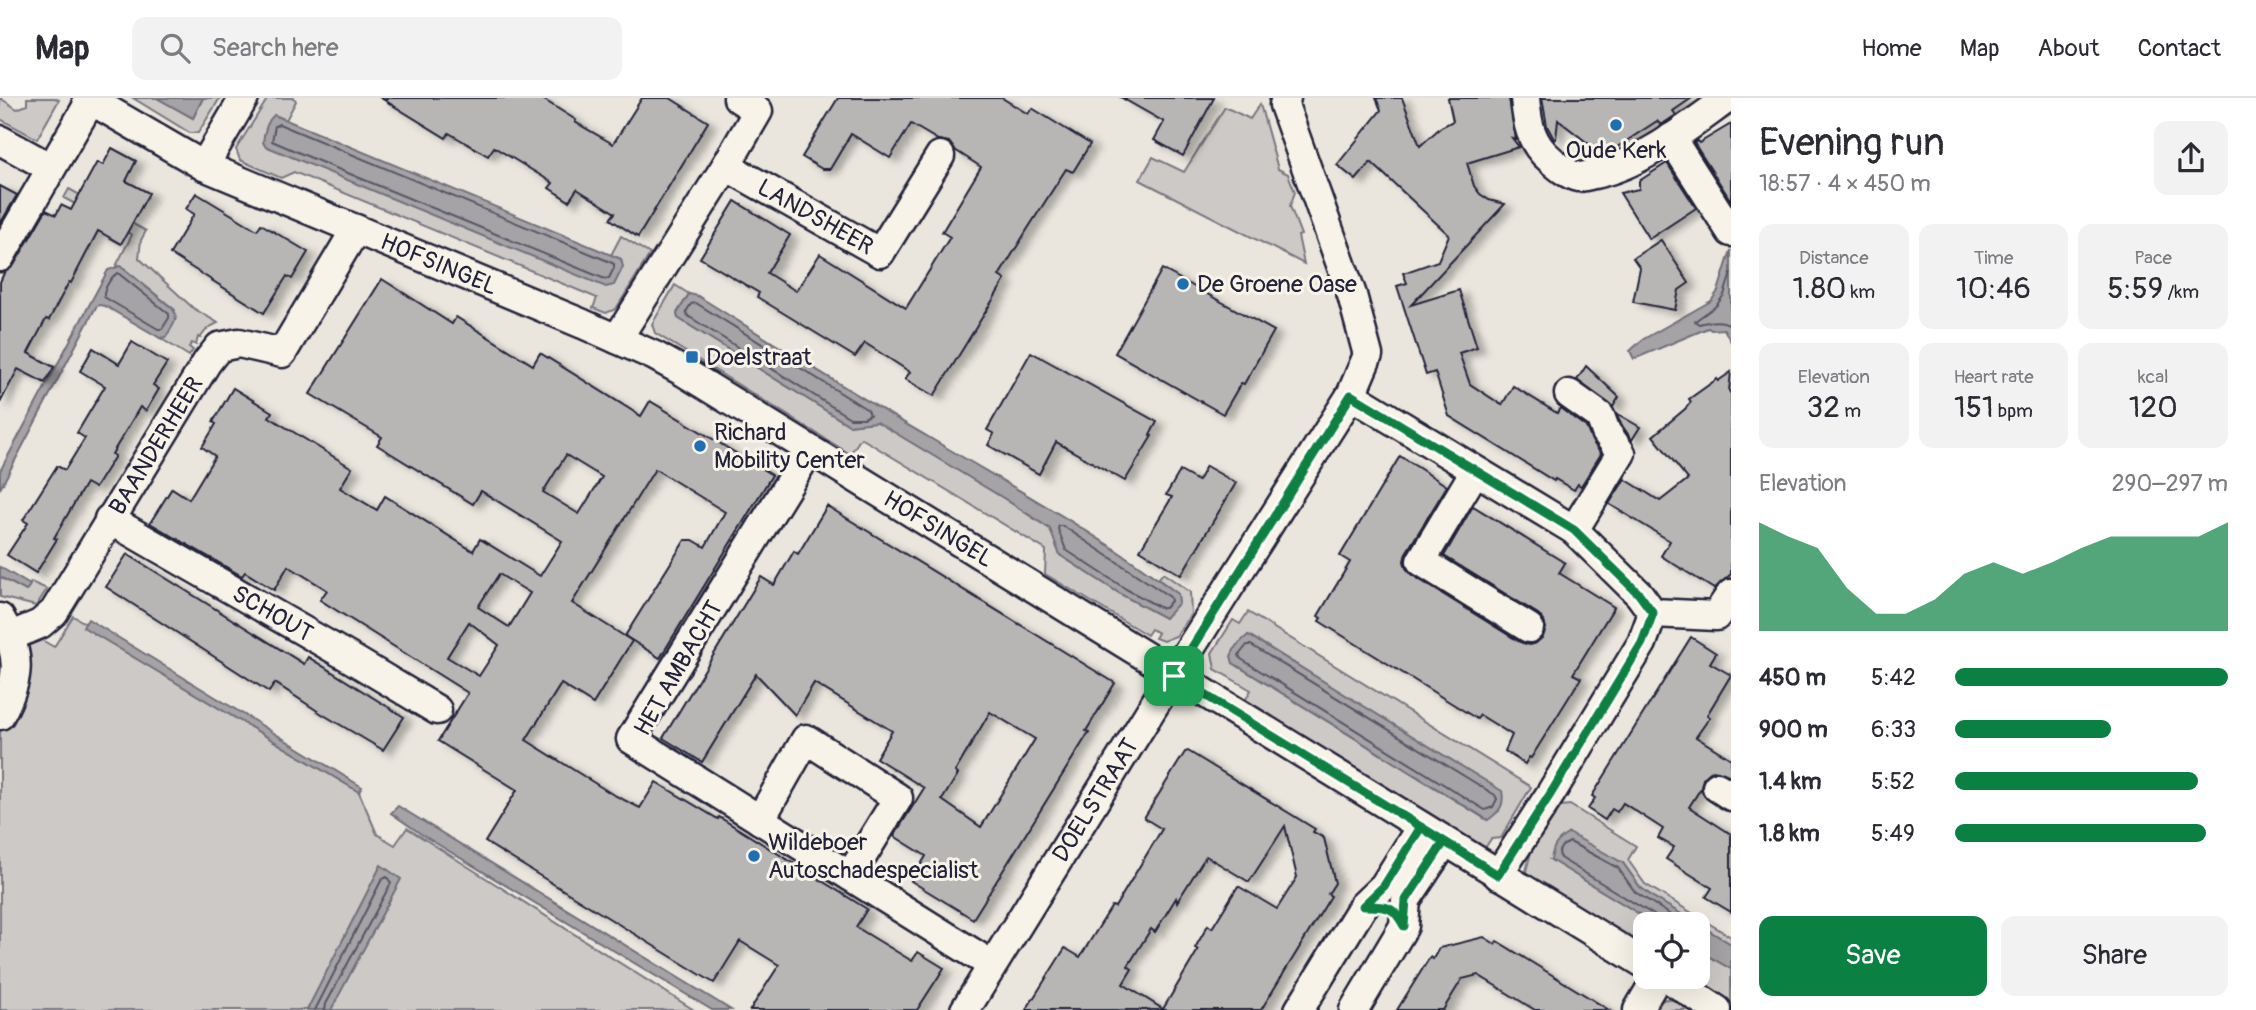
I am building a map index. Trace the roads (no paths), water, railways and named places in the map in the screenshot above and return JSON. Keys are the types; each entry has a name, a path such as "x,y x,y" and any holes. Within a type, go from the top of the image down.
{"street":[{"path":"204,166 244,98"},
{"name":"DOELSTRAAT","path":"965,1010 1351,395 1367,355 1352,295 1284,105 1286,98"},
{"path":"1525,98 1527,125 1533,139 1545,155 1578,177 1610,171 1671,138 1728,98"},
{"path":"0,257 89,99"},
{"name":"HOFSINGEL","path":"89,99 204,166 617,339 684,372 1633,957"},
{"path":"617,339 726,166 748,104"},
{"path":"1671,138 1731,232"},
{"path":"0,140 51,168"},
{"name":"LANDSHEER","path":"726,166 880,253 940,156"},
{"name":"BAANDERHEER","path":"0,715 13,692 16,674 16,655 6,627 40,624 54,612 109,519 219,346 239,342 282,354 356,229"},
{"path":"1569,394 1600,416 1606,432 1621,453 1574,530"},
{"path":"1351,395 1574,530 1639,594 1653,613"},
{"name":"HET AMBACHT","path":"809,450 631,740 992,965"},
{"path":"1475,471 1421,561 1529,628"},
{"name":"SCHOUT","path":"109,519 437,710"},
{"path":"1653,613 1716,616 1731,594"},
{"path":"1498,875 1642,643 1653,613"},
{"path":"760,820 806,739 898,798 850,876"},
{"path":"1299,1010 1363,906 1433,835"},
{"path":"1354,1010 1404,926 1406,900 1433,835"},
{"path":"1363,906 1386,906 1398,915 1404,926"},
{"path":"1638,1010 1650,989"},
{"path":"1685,989 1717,1010"}],"water":[{"path":"157,98 203,98 193,118"},
{"path":"274,115 621,259 623,267 614,285 606,287 265,146 265,131"},
{"path":"1731,250 1731,342 1724,329 1708,328 1634,359 1630,351 1642,340 1711,301 1718,291"},
{"path":"120,266 172,308 176,315 173,326 166,337 160,338 105,306 96,307 0,489 0,471 108,270"},
{"path":"689,294 698,296 872,404 1088,532 1178,594 1179,603 1165,618 1122,595 1060,555 1050,529 1005,499 877,422 849,425 678,318 677,314"},
{"path":"0,567 30,585 26,591 0,577"},
{"path":"88,619 362,787 359,792 83,627"},
{"path":"1248,635 1502,791 1503,801 1500,808 1488,820 1233,663 1231,656 1236,646"},
{"path":"398,806 731,1010 712,1010 424,836 391,813"},
{"path":"1569,833 1623,863 1640,887 1678,912 1636,912 1551,860 1556,844"},
{"path":"381,865 401,879 331,1010 307,1010"},
{"path":"1710,931 1731,944 1731,969 1710,957"}],"place":[{"name":"Oude Kerk","path":"1616,125"},
{"name":"De Groene Oase","path":"1183,284"},
{"name":"Doelstraat","path":"692,357"},
{"name":"Richard Mobility Center","path":"700,446"},
{"name":"Wildeboer Autoschadespecialist","path":"754,856"}]}
